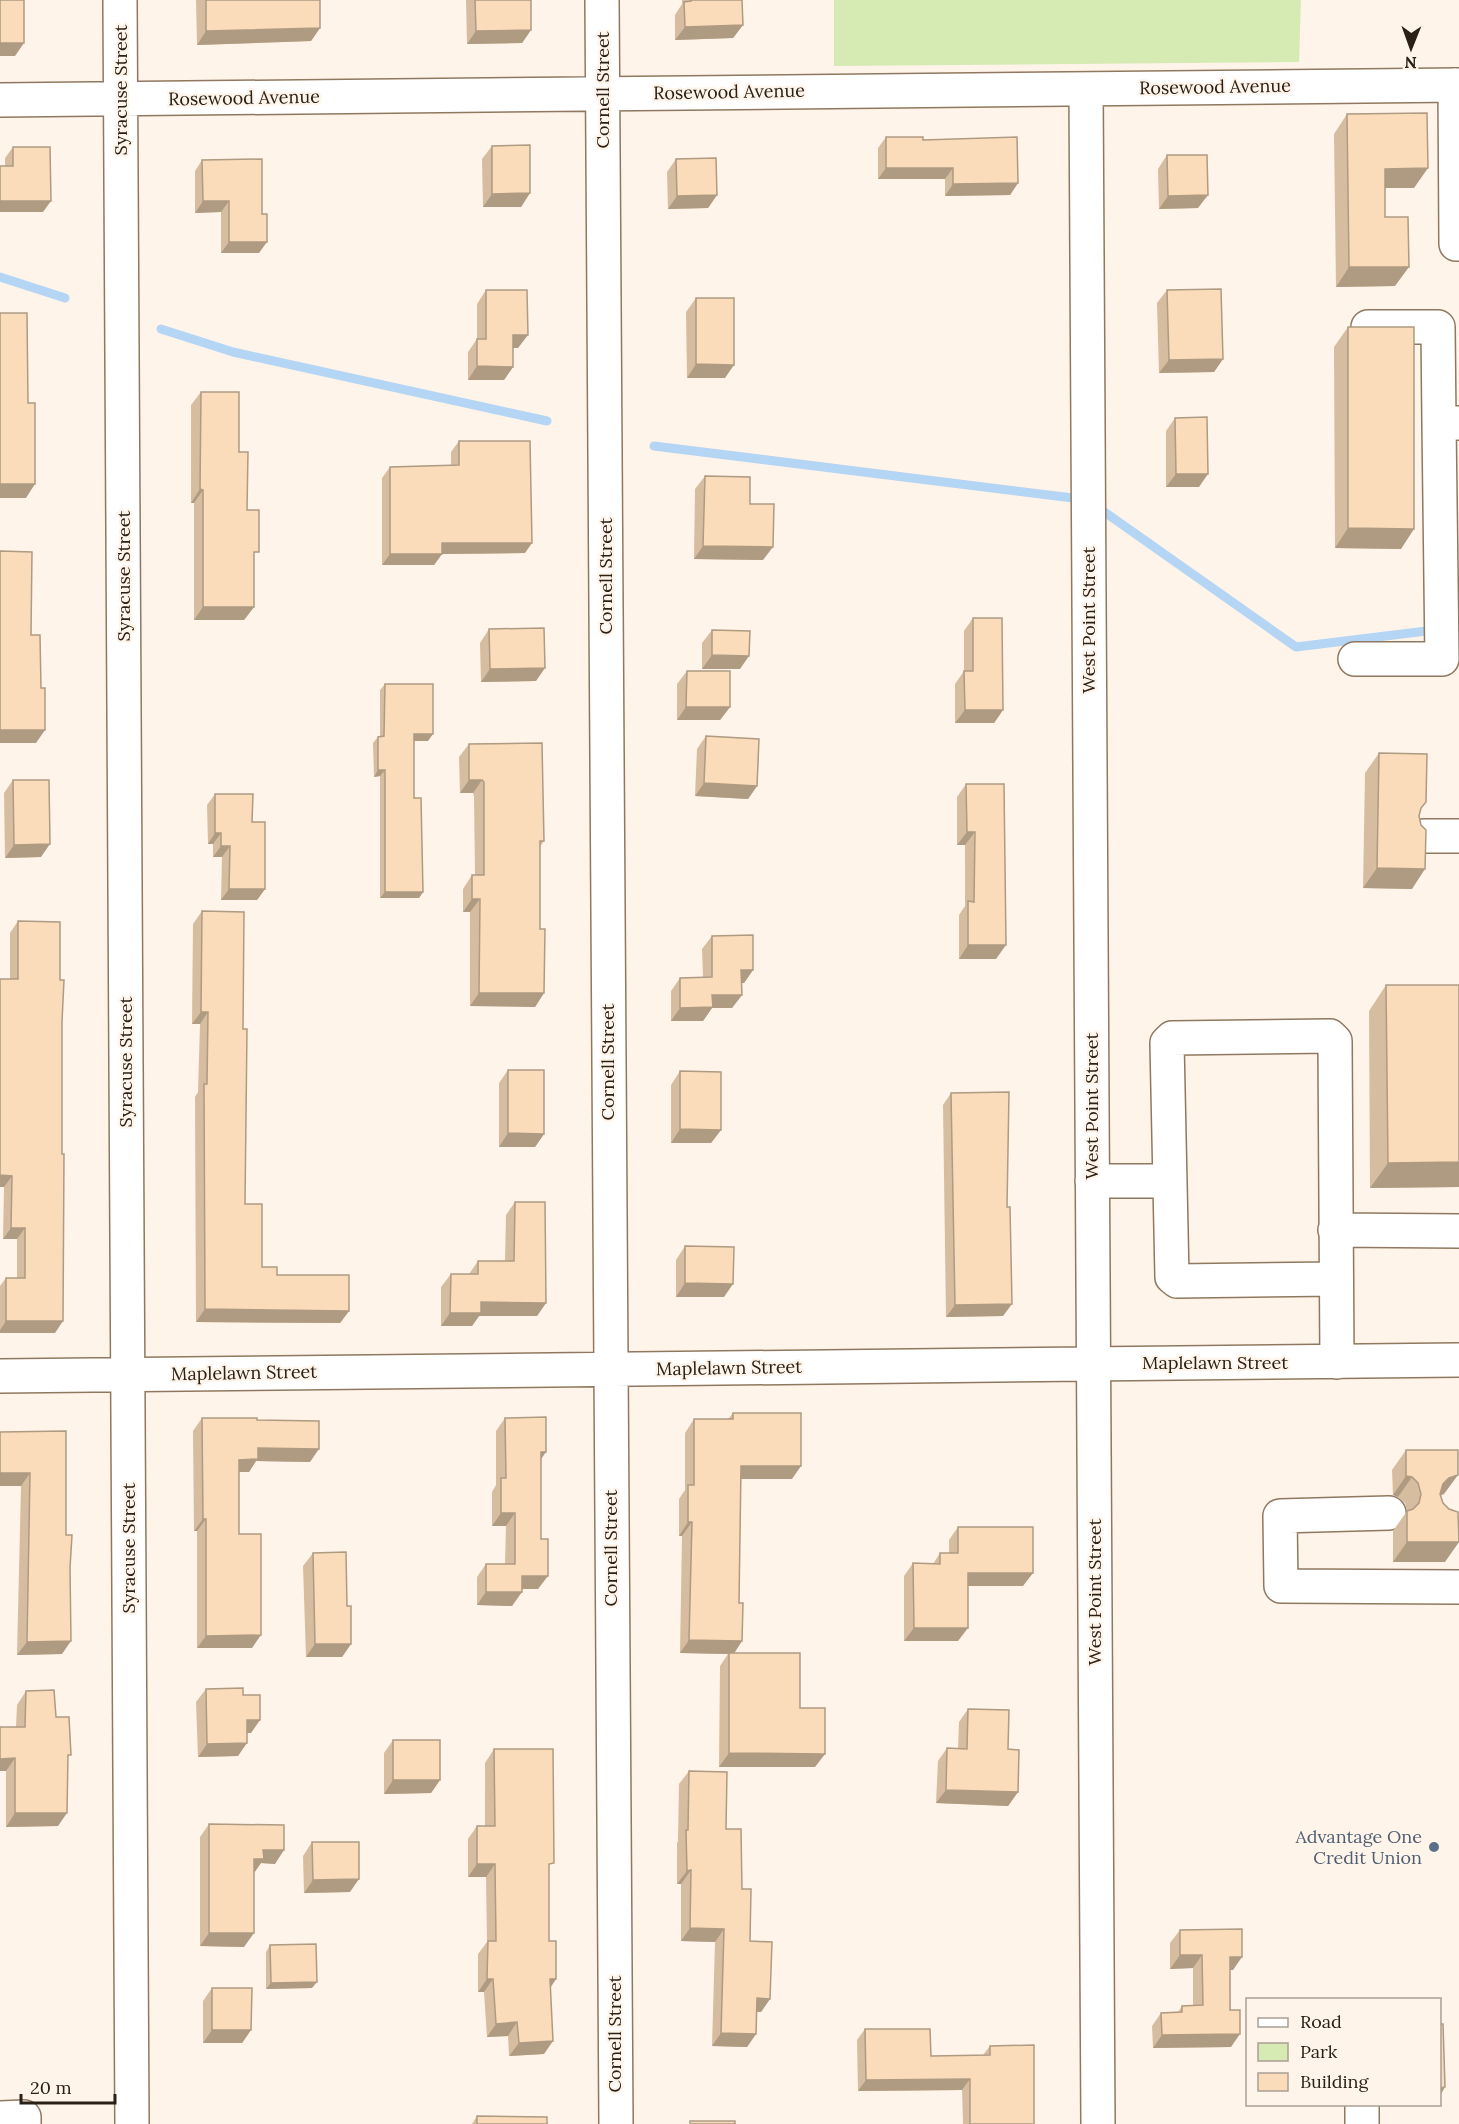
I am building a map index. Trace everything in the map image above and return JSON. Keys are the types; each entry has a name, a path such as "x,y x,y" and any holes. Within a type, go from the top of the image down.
{"street":[{"name":"Syracuse Street","path":"120,0 132,2124"},
{"name":"Cornell Street","path":"602,0 616,2124"},
{"name":"Rosewood Avenue","path":"0,100 1457,85"},
{"path":"1457,85 1456,244 1459,244"},
{"name":"West Point Street","path":"1086,89 1098,2124"},
{"path":"1355,659 1442,659 1449,423 1438,327 1359,328"},
{"path":"1424,836 1459,836"},
{"path":"1336,1279 1177,1281 1172,1277 1167,1043 1173,1038 1330,1036 1335,1041 1337,1362"},
{"path":"1092,1181 1169,1181"},
{"path":"1335,1230 1459,1232"},
{"name":"Maplelawn Street","path":"0,1376 1459,1360"},
{"path":"1389,1512 1280,1516 1281,1586 1459,1587"},
{"path":"1362,2106 1362,2124"},
{"path":"0,2118 24,2117 24,2124"}],"green space":[{"path":"834,0 1301,0 1299,62 834,66"}],"building":[{"path":"0,0 24,0 24,43 0,43"},
{"path":"206,0 320,0 320,28 206,31"},
{"path":"475,0 531,0 531,30 476,31"},
{"path":"742,0 743,25 685,27 684,2"},
{"path":"1427,113 1428,168 1385,169 1385,217 1408,217 1409,267 1349,267 1347,114"},
{"path":"886,137 923,137 923,140 1017,137 1018,183 953,184 953,168 886,168"},
{"path":"530,145 530,193 492,194 492,146"},
{"path":"13,147 50,147 51,201 0,201 0,166 13,166"},
{"path":"1167,155 1207,155 1208,195 1168,196"},
{"path":"716,158 717,195 677,196 676,159"},
{"path":"262,159 262,214 267,214 267,242 229,242 229,201 203,201 202,160"},
{"path":"1221,289 1223,359 1169,360 1167,290"},
{"path":"486,290 527,290 528,335 513,335 513,367 477,366 477,339 486,339"},
{"path":"696,298 734,298 734,365 696,364"},
{"path":"0,313 27,313 28,403 35,403 35,484 0,484"},
{"path":"1348,327 1414,327 1414,529 1348,528"},
{"path":"201,392 239,392 239,452 248,452 247,510 259,510 259,552 254,552 254,607 203,607 203,490 200,489"},
{"path":"1207,417 1208,474 1176,474 1175,418"},
{"path":"459,441 530,441 532,543 442,543 442,554 390,554 390,467 459,465"},
{"path":"705,476 750,477 750,504 774,504 773,547 703,546"},
{"path":"0,551 32,552 31,635 40,635 41,688 45,688 45,730 0,730"},
{"path":"973,618 1002,618 1003,710 965,710 964,671 973,671"},
{"path":"544,628 545,668 490,669 489,629"},
{"path":"712,630 750,631 749,656 712,655"},
{"path":"687,671 730,671 730,707 686,707"},
{"path":"385,684 433,684 433,734 414,734 414,798 421,798 423,892 385,892 385,770 378,770 378,737 384,736"},
{"path":"706,736 759,739 757,786 704,783"},
{"path":"542,743 544,841 540,841 540,929 545,929 544,993 479,993 480,899 472,899 472,875 484,875 484,782 469,780 469,744"},
{"path":"1379,753 1427,754 1426,802 1419,816 1421,825 1426,830 1425,869 1377,868"},
{"path":"13,780 49,780 50,844 14,845"},
{"path":"966,784 1004,784 1006,945 968,945 968,901 974,902 975,832 967,832"},
{"path":"215,794 253,794 252,822 265,822 265,889 229,889 230,846 221,846 221,833 215,833"},
{"path":"202,911 244,912 243,1029 247,1029 245,1204 262,1204 262,1267 277,1267 277,1275 349,1275 349,1311 205,1309 204,1084 207,1084 208,1012 201,1012"},
{"path":"18,921 60,922 60,980 64,980 62,1022 63,1321 6,1321 6,1278 25,1278 25,1228 11,1228 12,1176 0,1175 0,979 18,979"},
{"path":"753,935 753,970 741,970 742,995 712,995 713,1007 680,1008 680,978 712,977 712,936"},
{"path":"1386,985 1459,985 1459,1162 1388,1163"},
{"path":"508,1070 544,1070 544,1134 508,1133"},
{"path":"680,1071 721,1072 721,1130 680,1129"},
{"path":"1009,1092 1007,1207 1010,1207 1012,1304 955,1305 951,1093"},
{"path":"515,1202 545,1202 546,1303 481,1302 481,1313 450,1313 451,1274 478,1274 478,1261 514,1261"},
{"path":"685,1246 734,1247 733,1284 685,1283"},
{"path":"733,1413 801,1413 801,1466 741,1466 739,1603 743,1603 742,1641 689,1640 692,1522 688,1522 688,1485 694,1485 694,1419 733,1419"},
{"path":"546,1417 546,1452 541,1452 541,1539 548,1539 548,1576 522,1576 522,1592 486,1592 486,1564 515,1564 515,1513 501,1513 501,1478 506,1478 505,1418"},
{"path":"202,1418 319,1421 319,1449 258,1448 258,1459 239,1460 239,1534 261,1534 261,1635 206,1636 206,1519 203,1519"},
{"path":"66,1431 66,1535 72,1535 71,1641 27,1642 30,1473 0,1473 0,1432"},
{"path":"1406,1450 1458,1450 1458,1475 1449,1478 1443,1484 1440,1494 1443,1503 1449,1509 1458,1512 1459,1542 1407,1542 1407,1511 1419,1503 1421,1494 1418,1483 1412,1477 1406,1476"},
{"path":"958,1527 1033,1527 1033,1573 968,1573 968,1628 914,1628 913,1563 940,1564 940,1553 958,1553"},
{"path":"346,1552 347,1606 351,1606 351,1644 315,1644 313,1553"},
{"path":"729,1653 800,1653 800,1708 825,1708 825,1754 729,1753"},
{"path":"243,1688 243,1695 260,1695 260,1720 247,1720 247,1743 207,1744 206,1689"},
{"path":"54,1690 56,1717 69,1717 71,1755 68,1755 67,1813 15,1813 15,1758 0,1759 0,1727 25,1727 26,1691"},
{"path":"968,1709 1009,1710 1008,1749 1019,1750 1018,1792 946,1790 947,1748 967,1749"},
{"path":"393,1740 440,1740 440,1780 393,1780"},
{"path":"494,1749 553,1749 554,1863 549,1864 549,1941 556,1941 556,1979 550,1979 553,2041 519,2043 517,2022 496,2024 493,1979 487,1979 488,1941 496,1941 495,1864 477,1864 477,1826 495,1826"},
{"path":"689,1771 727,1772 726,1829 741,1829 742,1889 751,1889 750,1941 772,1942 770,1999 757,1998 756,2034 721,2033 724,1929 690,1928 691,1870 687,1871 686,1830 688,1830"},
{"path":"209,1824 284,1825 284,1850 263,1850 264,1859 254,1859 254,1933 209,1933"},
{"path":"312,1842 359,1842 359,1879 313,1880"},
{"path":"1242,1929 1242,1957 1230,1957 1230,2010 1240,2010 1240,2034 1162,2035 1161,2013 1182,2012 1182,2006 1203,2005 1202,1955 1180,1955 1180,1930"},
{"path":"316,1944 317,1982 271,1983 270,1945"},
{"path":"212,1988 252,1988 251,2030 212,2030"},
{"path":"1441,2024 1443,2024 1445,2087 1441,2088"},
{"path":"865,2029 930,2029 931,2056 990,2055 990,2046 1034,2045 1034,2124 970,2124 970,2079 866,2080"},
{"path":"477,2116 547,2117 547,2124 477,2124"},
{"path":"690,2121 735,2121 735,2124 690,2124"}],"waterway":[{"path":"0,277 65,298"},
{"path":"161,329 233,352 547,421"},
{"path":"654,446 1081,499"},
{"path":"1096,506 1296,647 1459,627"}],"place":[{"name":"Advantage One Credit Union","path":"1434,1847"}]}
